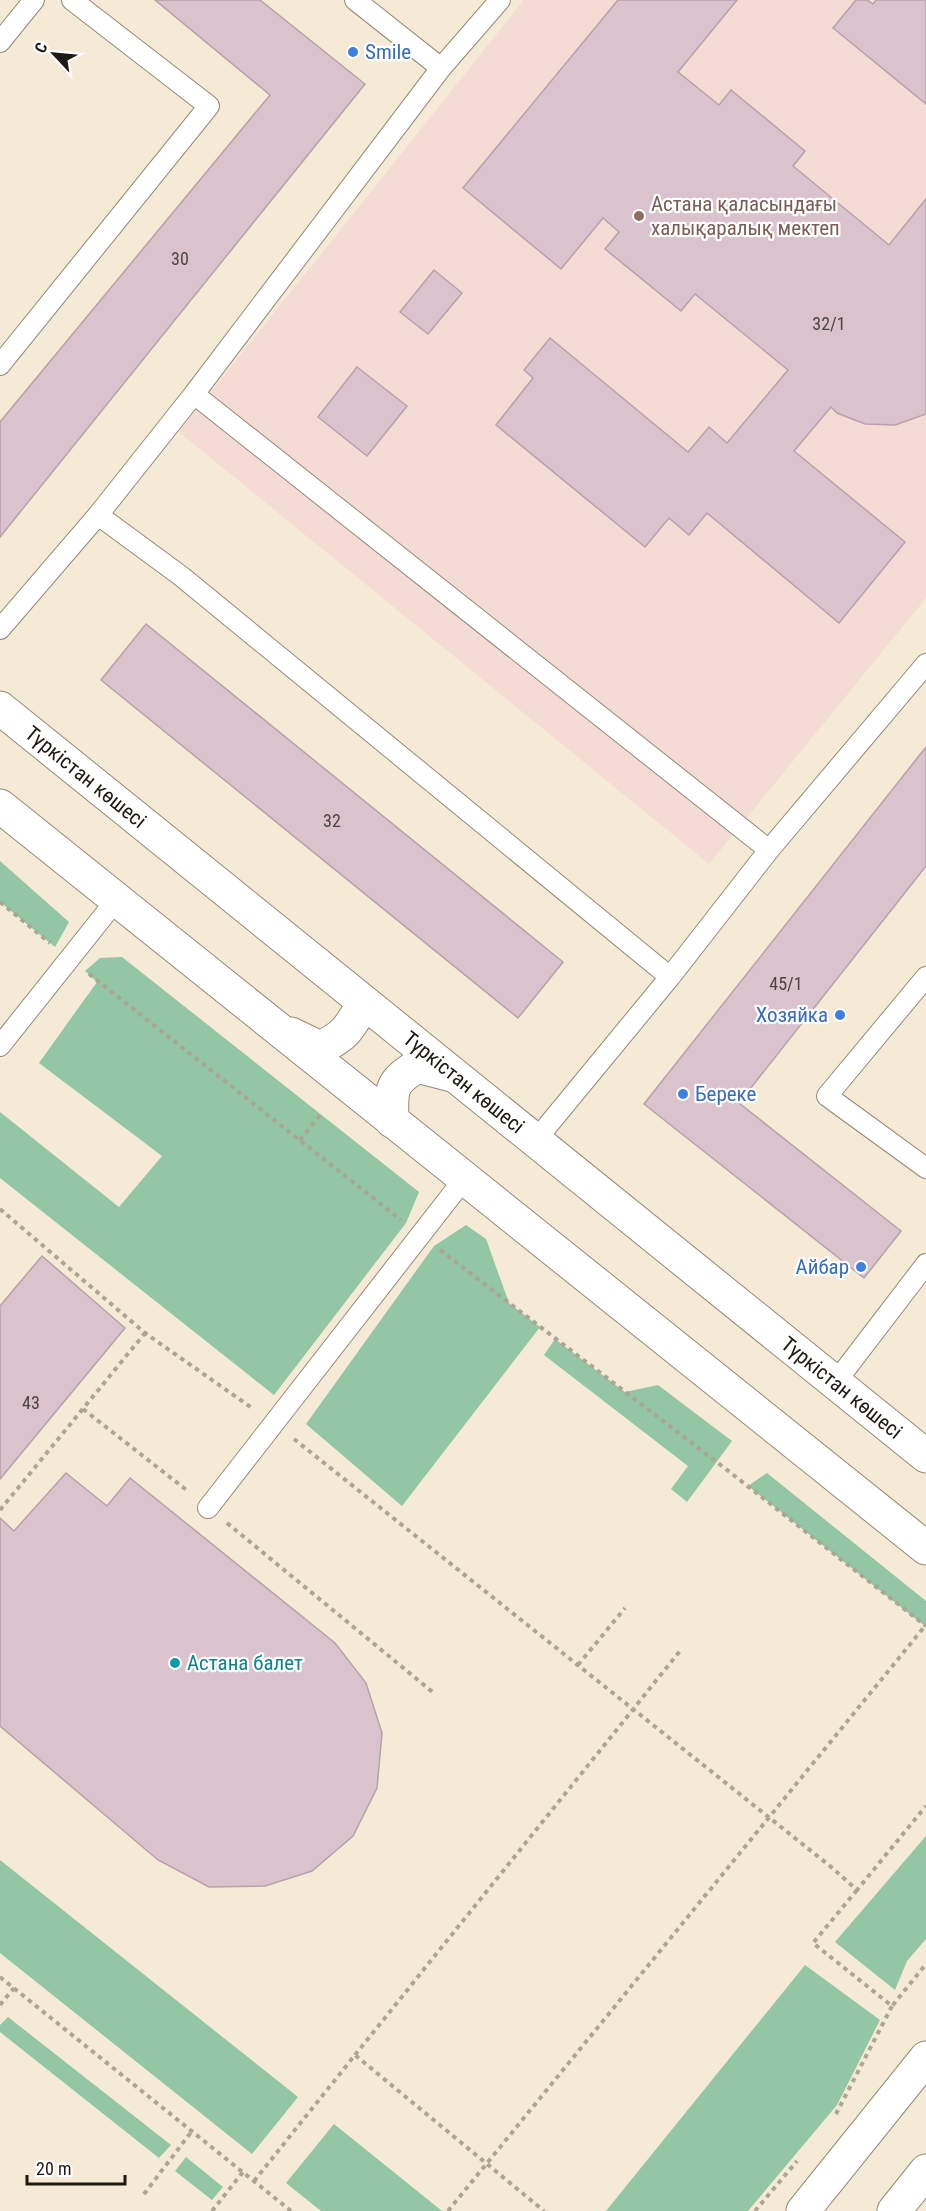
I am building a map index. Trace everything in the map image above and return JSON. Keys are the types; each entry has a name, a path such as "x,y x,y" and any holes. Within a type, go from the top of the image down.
{"main road":[{"name":"Түркістан көшесі","path":"0,708 926,1456"},
{"path":"0,806 926,1548"},
{"path":"276,1027 320,1048 339,1039 348,1030 364,1003"},
{"path":"392,1120 391,1096 397,1078 417,1066 454,1075"},
{"path":"803,2211 926,2058"},
{"path":"894,2211 926,2171"}],"lane":[{"path":"0,42 34,0"},
{"path":"0,364 209,106 72,0"},
{"path":"355,0 441,68"},
{"path":"0,629 98,515 194,394 441,68 500,0"},
{"path":"194,394 769,850"},
{"path":"98,515 181,576 670,977"},
{"path":"535,1141 670,977 769,850 926,664"},
{"path":"0,1046 117,899"},
{"path":"926,977 827,1096 926,1168"},
{"path":"208,1508 464,1179"},
{"path":"835,1383 926,1264"}],"path":[{"path":"0,902 69,959"},
{"path":"300,1140 321,1114"},
{"path":"0,1209 145,1333 274,1424 770,1817 857,1890"},
{"path":"0,1510 145,1333"},
{"path":"84,1409 435,1694"},
{"path":"448,2211 926,1626 731,1473"},
{"path":"578,1665 625,1608"},
{"path":"254,2181 680,1652"},
{"path":"892,2006 813,1943 926,1806"},
{"path":"835,2115 892,2006 926,1964"},
{"path":"0,1977 291,2211"},
{"path":"0,2006 14,1988"},
{"path":"355,2055 544,2211"},
{"path":"144,2194 192,2131"},
{"path":"755,2211 799,2159"},
{"path":"212,2211 243,2172"}],"shaded area":[{"name":"Астана қаласындағы халықаралық мектеп","path":"524,0 926,0 926,598 709,864 179,432"}],"green space":[{"path":"0,861 69,922 55,947 0,902"},
{"path":"122,957 419,1192 406,1223 274,1395 0,1178 0,1112 119,1207 162,1156 39,1063 97,982 85,971 100,958"},
{"path":"466,1225 486,1239 509,1303 540,1327 402,1506 306,1424 434,1246"},
{"path":"555,1339 625,1392 658,1385 732,1441 687,1502 671,1489 688,1466 544,1355"},
{"path":"767,1473 926,1601 926,1627 748,1486"},
{"path":"926,1836 926,1939 907,1961 895,1990 835,1942"},
{"path":"0,1860 298,2097 252,2154 0,1953"},
{"path":"805,1965 880,2020 837,2105 748,2211 606,2211"},
{"path":"8,2017 171,2145 159,2158 0,2032 0,2025"},
{"path":"334,2124 442,2211 321,2211 286,2183"},
{"path":"186,2157 223,2187 212,2200 175,2171"}],"building":[{"path":"155,0 260,0 365,84 0,537 0,422 270,95"},
{"path":"618,0 737,0 678,72 719,105 731,90 805,151 793,166 889,245 926,199 926,414 895,425 865,424 837,413 831,407 794,451 905,542 839,623 707,513 689,535 669,518 645,547 496,425 533,378 524,370 550,338 688,452 709,427 727,443 788,370 695,294 681,311 605,249 619,232 603,218 561,269 463,188"},
{"path":"856,0 867,0 873,4 876,0 926,0 926,104 833,28"},
{"path":"434,270 462,293 428,334 400,312"},
{"path":"357,367 407,406 367,456 318,417"},
{"path":"146,624 563,962 518,1018 101,680"},
{"path":"926,747 926,866 739,1103 901,1231 864,1278 644,1104"},
{"path":"42,1256 125,1328 0,1479 0,1306"},
{"name":"Астана балет","path":"66,1473 107,1506 130,1478 335,1643 366,1683 382,1733 377,1788 353,1836 312,1871 265,1886 209,1887 158,1860 0,1726 0,1518 14,1531"}],"place":[{"name":"Smile","path":"353,52"},
{"name":"Астана қаласындағы халықаралық мектеп","path":"639,216"},
{"name":"Хозяйка","path":"840,1015"},
{"name":"Береке","path":"683,1094"},
{"name":"Айбар","path":"861,1267"},
{"name":"Астана балет","path":"175,1663"}]}
